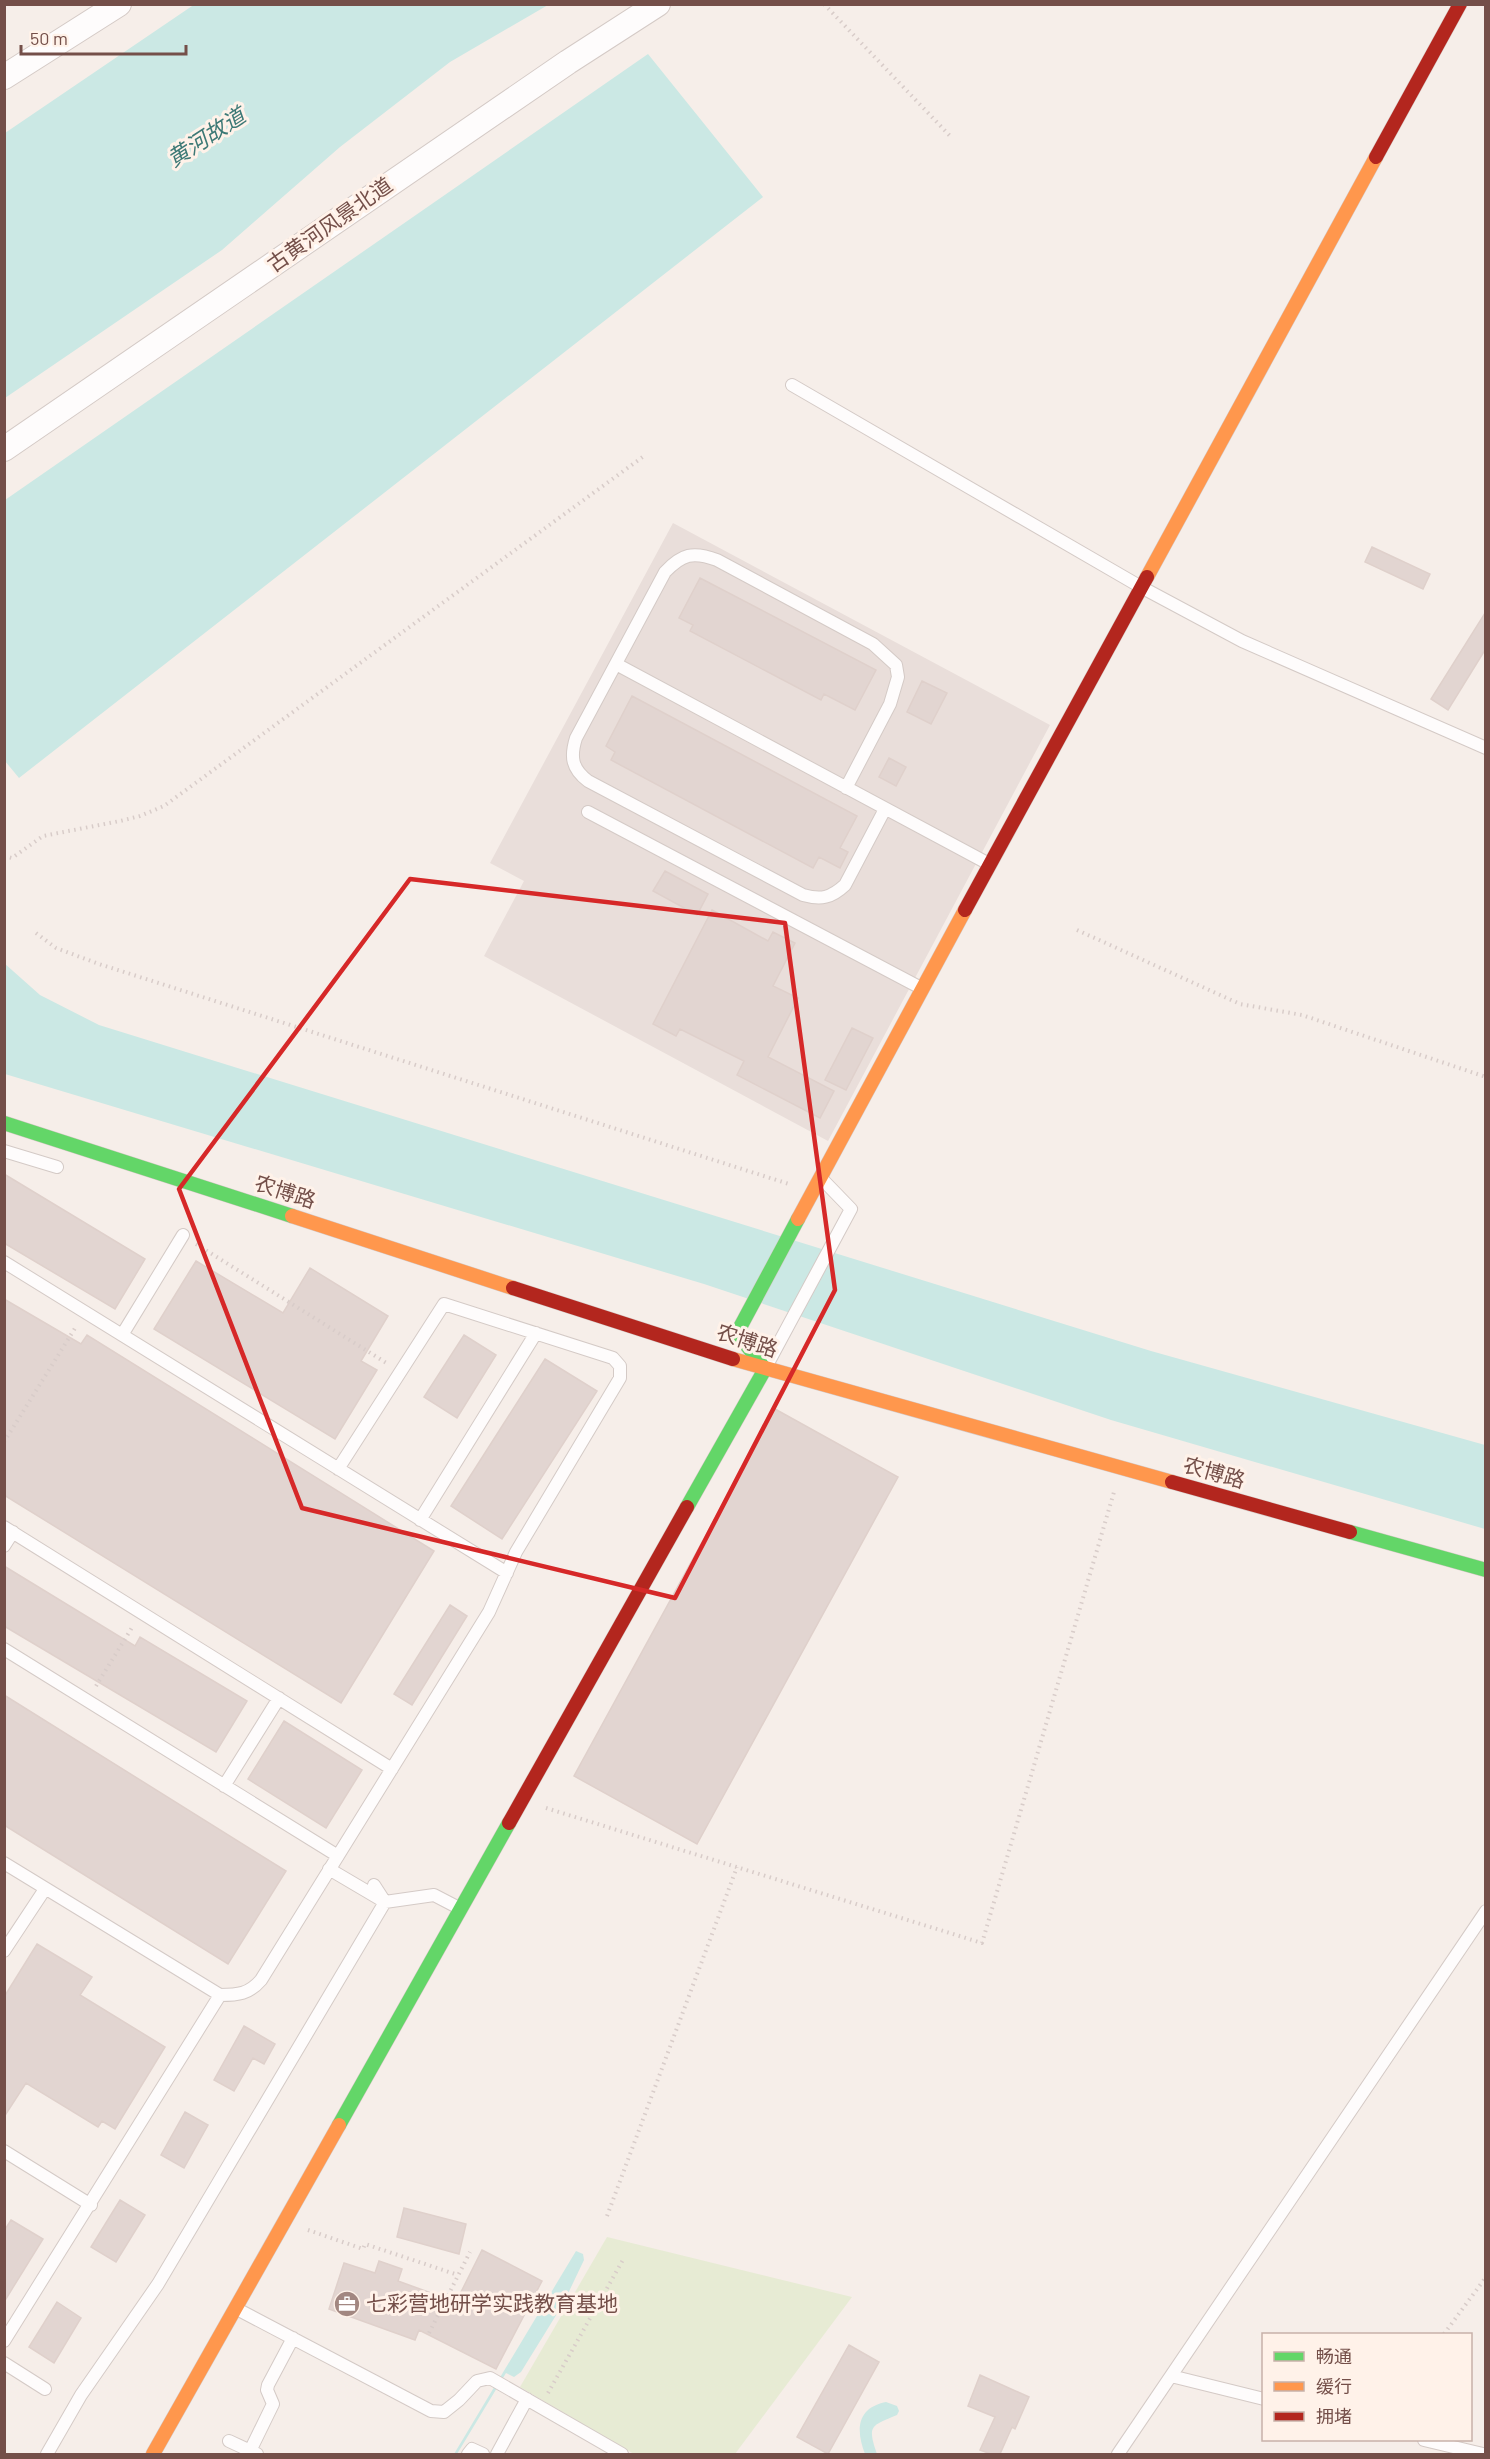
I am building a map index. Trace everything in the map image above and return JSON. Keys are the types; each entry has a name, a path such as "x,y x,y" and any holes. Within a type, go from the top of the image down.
{"street":[{"path":"4,77 119,4"},
{"name":"古黄河风景北道","path":"4,449 568,62 658,4"},
{"path":"153,2454 765,1369 737,1333 922,989 1460,4"},
{"name":"农博路","path":"4,1123 765,1369 1485,1570"}],"lane":[{"path":"792,385 1141,587 1242,641 1485,748"},
{"path":"846,788 890,704 898,677 896,665 887,655 862,639 717,560 702,554 690,555 676,561 665,572 576,738 573,762 578,773 588,781 803,895 814,898 835,895 845,885 885,809"},
{"path":"616,663 990,865"},
{"path":"588,812 922,989"},
{"path":"4,1152 57,1167"},
{"path":"765,1369 851,1209 820,1177"},
{"path":"122,1335 183,1235"},
{"path":"4,1262 338,1470 507,1572"},
{"path":"4,1863 220,1995 239,1995 252,1990 489,1612 516,1552 620,1378 620,1366 613,1358 444,1304 338,1470"},
{"path":"420,1520 536,1333"},
{"path":"4,1546 9,1530 392,1769"},
{"path":"4,1649 338,1856"},
{"path":"224,1786 279,1698"},
{"path":"329,1869 385,1902 434,1895 460,1909"},
{"path":"374,1884 385,1902"},
{"path":"4,1951 45,1889"},
{"path":"47,2454 81,2395 158,2284 385,1902"},
{"path":"1118,2454 1485,1911"},
{"path":"4,2341 220,1995"},
{"path":"4,2151 91,2205"},
{"path":"236,2308 431,2410 444,2412 477,2381 490,2378 622,2454"},
{"path":"229,2441 254,2453 273,2404 267,2390 268,2385 293,2338"},
{"path":"4,2363 45,2389"},
{"path":"1171,2376 1262,2399"},
{"path":"497,2454 527,2399"},
{"path":"1432,2441 1483,2454"},
{"path":"468,2454 472,2449 483,2454"}],"path":[{"path":"824,4 951,138"},
{"path":"4,856 12,858 43,836 120,821 164,806 644,456"},
{"path":"1077,930 1240,1004 1302,1016 1485,1077"},
{"path":"36,933 56,948 99,964 813,1191"},
{"path":"183,1235 400,1372"},
{"path":"4,1442 85,1312"},
{"path":"522,1800 982,1943 1120,1469"},
{"path":"87,1700 141,1613"},
{"path":"607,2216 737,1867"},
{"path":"285,2221 363,2249 365,2244 458,2275"},
{"path":"429,2333 470,2252"},
{"path":"540,2407 624,2258"},
{"path":"1445,2333 1485,2277"}],"highlighted area":[{"path":"410,879 785,923 835,1290 675,1598 302,1508 179,1189"}],"shaded area":[{"path":"673,523 1050,725 828,1141 484,956 524,881 490,863"}],"green space":[{"path":"607,2237 852,2297 735,2454 634,2454 520,2387"}],"water":[{"name":"黄河故道","path":"195,4 548,5 450,62 340,147 222,250 5,398 5,133"},
{"path":"648,54 763,197 19,778 5,761 5,500"},
{"path":"4,963 40,995 99,1025 1151,1351 1485,1445 1485,1529 1111,1420 704,1284 5,1074"},
{"path":"576,2251 583,2254 584,2260 563,2304 521,2372 514,2377 506,2373 457,2454 454,2454"},
{"path":"886,2402 897,2406 899,2411 897,2415 874,2428 872,2437 877,2454 865,2454 860,2437 861,2422 869,2409"}],"building":[{"path":"1372,547 1430,574 1423,589 1365,562"},
{"path":"700,578 876,670 855,710 824,694 821,700 690,631 693,625 679,618"},
{"path":"1485,613 1485,650 1448,710 1431,699"},
{"path":"922,681 947,693 931,724 907,712"},
{"path":"632,696 857,816 840,848 848,852 840,868 819,857 813,868 611,760 615,752 606,746"},
{"path":"889,758 906,767 896,786 879,777"},
{"path":"665,871 708,894 697,915 653,891"},
{"path":"712,910 768,941 773,932 795,943 773,986 798,998 768,1057 834,1091 820,1118 737,1075 744,1061 680,1029 676,1036 653,1024"},
{"path":"852,1028 873,1038 846,1090 825,1080"},
{"path":"4,1174 145,1259 115,1309 4,1243"},
{"path":"196,1261 283,1313 310,1268 388,1316 361,1361 377,1370 335,1439 154,1329"},
{"path":"4,1299 81,1344 87,1335 434,1551 341,1703 4,1495"},
{"path":"464,1335 496,1355 457,1418 424,1397"},
{"path":"545,1359 597,1391 502,1539 451,1506"},
{"path":"775,1409 898,1477 697,1844 574,1776"},
{"path":"4,1566 135,1646 140,1637 247,1701 216,1752 4,1626"},
{"path":"450,1605 467,1616 412,1705 394,1694"},
{"path":"4,1695 286,1871 228,1964 4,1825"},
{"path":"284,1721 362,1770 326,1828 248,1779"},
{"path":"37,1944 92,1977 80,1995 165,2047 115,2129 102,2121 98,2127 26,2083 4,2117 4,1997"},
{"path":"244,2026 275,2044 264,2064 253,2058 234,2091 214,2080"},
{"path":"185,2112 208,2125 184,2168 161,2155"},
{"path":"120,2200 145,2215 116,2262 91,2247"},
{"path":"404,2208 466,2224 459,2254 397,2237"},
{"path":"11,2220 43,2239 4,2302 4,2231"},
{"path":"482,2250 542,2281 496,2369 419,2330 415,2340 329,2309 344,2263 375,2273 379,2261 402,2269 398,2281 456,2302"},
{"path":"57,2302 81,2318 54,2363 29,2347"},
{"path":"849,2345 879,2362 828,2454 797,2437"},
{"path":"980,2375 1029,2397 1015,2429 1012,2427 1000,2454 980,2450 995,2417 968,2406"}],"traffic: fast":[{"path":"4,1123 292,1216"},
{"path":"687,1507 765,1369 737,1333 798,1219"},
{"path":"1350,1532 1486,1570"},
{"path":"339,2125 509,1823"}],"traffic: slow":[{"path":"1147,577 1376,157"},
{"path":"798,1219 965,910"},
{"path":"292,1216 513,1288"},
{"path":"733,1359 1172,1482"},
{"path":"153,2454 339,2125"}],"traffic: jam":[{"path":"1376,157 1460,4"},
{"path":"965,910 1147,577"},
{"path":"513,1288 733,1359"},
{"path":"1172,1482 1350,1532"},
{"path":"509,1823 687,1507"}],"place":[{"name":"七彩营地研学实践教育基地","path":"347,2304"}]}
